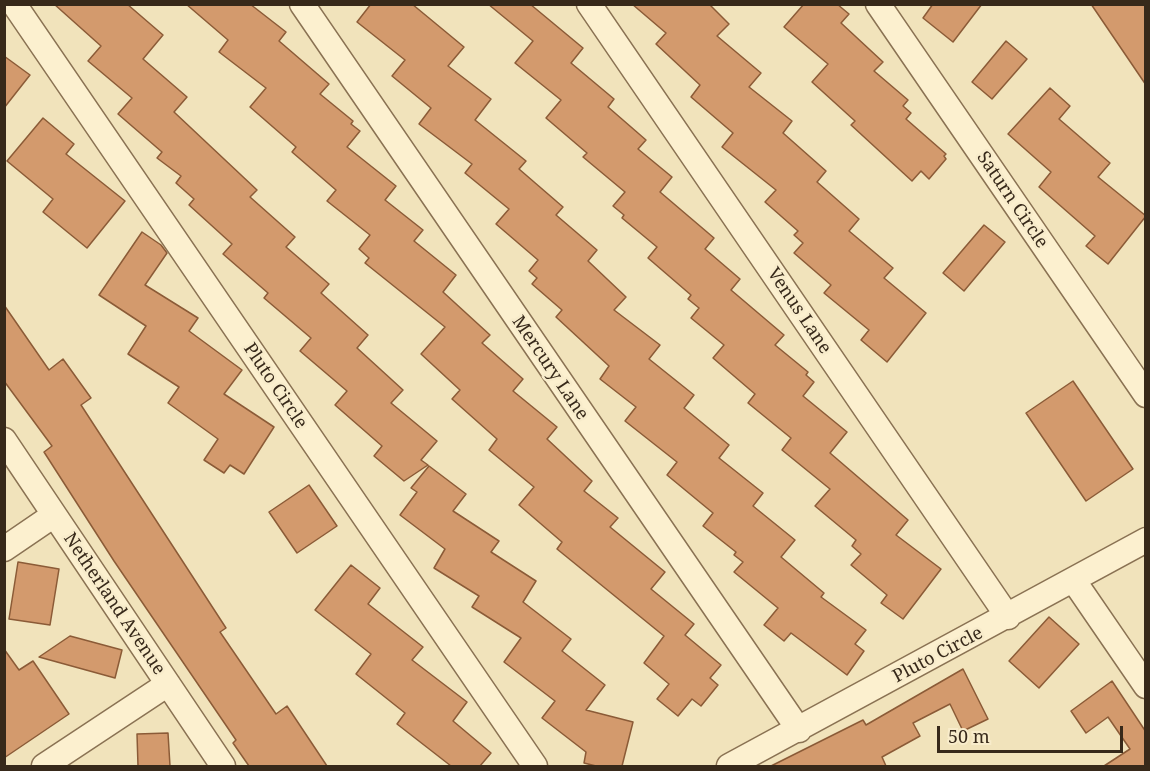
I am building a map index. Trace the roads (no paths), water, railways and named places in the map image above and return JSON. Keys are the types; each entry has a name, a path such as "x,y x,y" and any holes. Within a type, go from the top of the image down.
{"street":[{"name":"Pluto Circle","path":"14,4 535,766"},
{"name":"Mercury Lane","path":"302,4 799,730"},
{"name":"Venus Lane","path":"590,4 1008,617"},
{"name":"Saturn Circle","path":"878,4 1146,395"},
{"name":"Netherland Avenue","path":"4,440 223,766"},
{"path":"4,549 54,515"},
{"name":"Pluto Circle","path":"729,766 1008,617 1146,540"},
{"path":"1074,581 1146,686"},
{"path":"44,766 168,684"}]}
